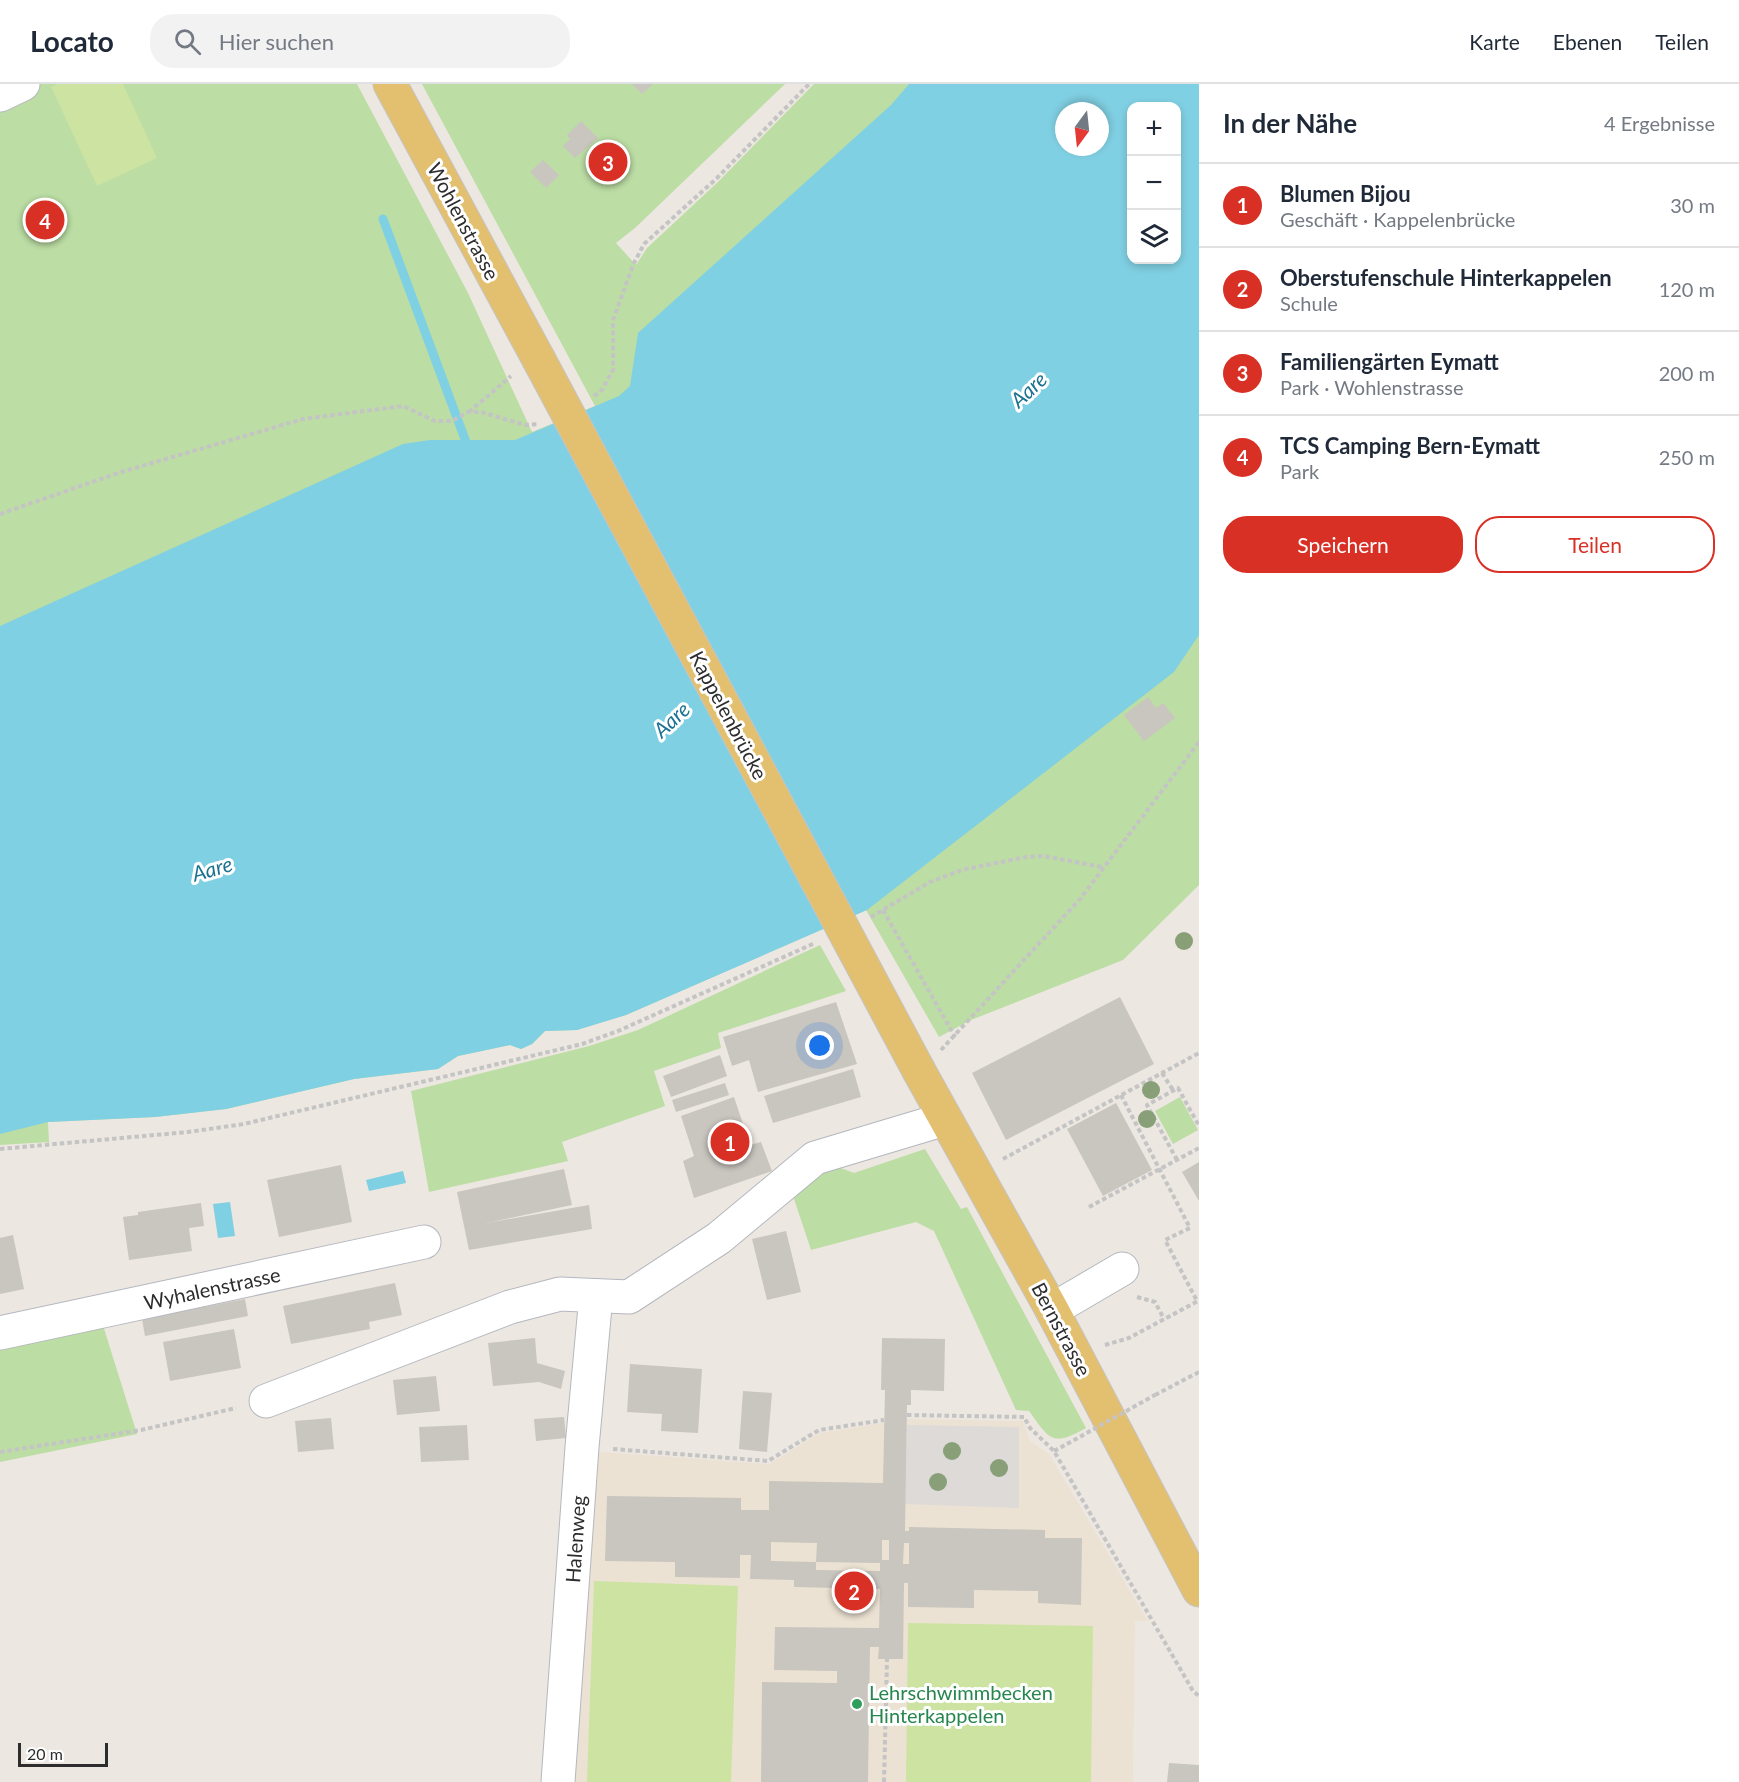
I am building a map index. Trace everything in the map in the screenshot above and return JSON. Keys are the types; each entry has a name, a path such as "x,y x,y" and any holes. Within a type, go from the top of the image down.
{"main road":[{"name":"Wohlenstrasse","path":"390,84 538,358"},
{"name":"Kappelenbrücke","path":"538,358 919,1071"},
{"name":"Bernstrasse","path":"919,1071 1052,1310 1199,1590"}],"street":[{"path":"0,95 23,84"},
{"path":"266,1401 510,1307 560,1294 629,1297 719,1238 815,1158 945,1119"},
{"name":"Wyhalenstrasse","path":"0,1333 424,1242"},
{"path":"1052,1310 1130,1283"},
{"name":"Halenweg","path":"558,1782 582,1447 596,1296"}],"path":[{"path":"591,399 602,390 613,370 613,320 633,265 644,244 717,178 809,84"},
{"path":"0,514 121,472 303,419 403,406 430,420 452,421 468,412 510,377"},
{"path":"468,412 481,412 525,425 541,423"},
{"path":"919,1071 954,1037 1080,899 1199,742"},
{"path":"865,920 940,876 1026,857 1061,858 1102,867"},
{"path":"884,910 954,1037"},
{"path":"0,1149 188,1132 244,1124 571,1046 618,1031 818,942"},
{"path":"976,1173 1051,1135 1199,1053"},
{"path":"1162,1073 1173,1090"},
{"path":"1177,1160 1147,1105 1178,1088 1199,1126"},
{"path":"1075,1353 1129,1338 1198,1300 1165,1240 1190,1228 1120,1095"},
{"path":"1089,1207 1199,1148"},
{"path":"1130,1283 1155,1302 1164,1319"},
{"path":"1054,1451 1199,1372"},
{"path":"0,1452 131,1432 266,1401"},
{"path":"907,1415 1024,1417 1030,1428 1054,1451 1193,1691 1199,1696"},
{"path":"582,1447 768,1461 819,1430 884,1420"},
{"path":"884,1782 887,1659"}],"shaded area":[{"path":"907,1419 1023,1421 1030,1441 1049,1454 1148,1621 1135,1621 1133,1782 564,1782 587,1451 769,1464 820,1433"},
{"path":"907,1425 1019,1427 1019,1508 905,1504"}],"green space":[{"path":"0,84 357,84 468,293 532,432 595,406 422,84 785,84 635,228 616,243 636,265 647,248 718,182 814,84 1199,84 1199,885 1123,960 971,1020 939,1037 866,910 626,1015 577,1030 545,1031 532,1044 521,1049 510,1045 458,1056 438,1069 354,1079 226,1109 155,1117 48,1122 49,1142 0,1145"},
{"path":"57,84 123,84 157,158 97,186 51,87"},
{"path":"820,945 846,991 718,1033 721,1048 654,1071 665,1106 562,1142 568,1161 429,1192 411,1091 589,1046 638,1030"},
{"path":"1180,1097 1198,1130 1173,1144 1155,1111"},
{"path":"925,1149 961,1209 967,1207 1086,1428 1066,1437 1053,1438 1042,1429 1029,1411 1016,1410 934,1231 916,1222 811,1250 790,1187 822,1161 854,1173"},
{"path":"101,1319 137,1434 0,1462 0,1339"},
{"path":"594,1581 738,1586 731,1782 587,1782"},
{"path":"908,1623 1093,1626 1091,1782 906,1782"}],"water":[{"name":"Aare","path":"909,84 1199,84 1199,635 1174,672 867,910 626,1015 577,1030 545,1031 532,1044 521,1049 510,1045 458,1056 438,1069 354,1079 226,1109 155,1117 48,1122 0,1134 0,626 403,444 430,440 515,440 619,396 630,386 638,333 891,105"},
{"path":"403,1171 406,1183 369,1191 366,1180"},
{"path":"230,1202 235,1236 218,1238 213,1204"}],"building":[{"path":"632,84 653,84 642,94"},
{"path":"581,121 598,138 575,158 563,146 570,139 567,135"},
{"path":"543,160 559,175 546,188 530,172"},
{"path":"1148,697 1156,708 1163,703 1175,718 1144,741 1124,715"},
{"path":"1120,997 1154,1064 1006,1140 972,1073"},
{"path":"836,1002 857,1064 758,1092 749,1060 732,1066 723,1037"},
{"path":"720,1055 727,1076 671,1097 663,1076"},
{"path":"853,1069 861,1097 773,1123 764,1096"},
{"path":"725,1083 729,1095 676,1112 672,1100"},
{"path":"734,1097 750,1145 761,1142 772,1171 694,1198 683,1161 694,1156 681,1116"},
{"path":"1116,1103 1152,1170 1103,1196 1067,1129"},
{"path":"1199,1162 1199,1201 1182,1172"},
{"path":"341,1165 352,1222 279,1237 267,1180"},
{"path":"564,1169 572,1205 486,1223 589,1205 592,1229 469,1250 457,1192"},
{"path":"201,1203 204,1226 189,1228 192,1251 129,1260 123,1217 138,1215 138,1212"},
{"path":"786,1231 801,1292 767,1300 752,1239"},
{"path":"13,1235 24,1289 0,1294 0,1238"},
{"path":"395,1283 402,1315 369,1322 370,1329 291,1344 283,1306"},
{"path":"245,1299 248,1316 145,1336 142,1319"},
{"path":"234,1329 241,1368 170,1381 163,1342"},
{"path":"535,1338 537,1363 565,1371 561,1389 539,1382 493,1386 488,1343"},
{"path":"882,1338 945,1339 944,1391 911,1390 911,1405 907,1405 905,1531 909,1531 909,1527 1045,1530 1045,1538 1082,1538 1081,1605 1038,1603 1038,1591 974,1590 974,1608 908,1607 908,1583 904,1583 903,1659 878,1659 879,1647 870,1647 868,1782 761,1782 762,1682 837,1683 837,1671 774,1670 775,1627 879,1628 880,1589 794,1587 794,1580 750,1579 751,1555 740,1555 740,1578 675,1577 675,1562 605,1561 607,1496 741,1498 741,1510 769,1510 769,1481 883,1483 885,1390 881,1390","holes":["882,1540 889,1540 889,1560 882,1560","771,1542 817,1543 816,1562 771,1561","904,1543 909,1543 909,1564 903,1564","816,1562 880,1563 880,1571 816,1570"]},
{"path":"630,1364 702,1369 698,1433 661,1431 662,1414 627,1412"},
{"path":"436,1376 440,1411 397,1415 393,1380"},
{"path":"743,1391 772,1393 767,1452 739,1449"},
{"path":"564,1417 566,1438 536,1441 534,1419"},
{"path":"331,1418 334,1449 298,1452 295,1421"},
{"path":"467,1425 469,1460 421,1462 419,1427"},
{"path":"1169,1763 1199,1765 1199,1782 1167,1782"}],"waterway":[{"path":"383,219 469,450"}],"place":[{"name":"Familiengärten Eymatt","path":"608,162"},
{"name":"TCS Camping Bern-Eymatt","path":"45,220"},
{"name":"Blumen Bijou","path":"730,1142"},
{"name":"Oberstufenschule Hinterkappelen","path":"854,1591"},
{"name":"Lehrschwimmbecken Hinterkappelen","path":"857,1704"}]}
